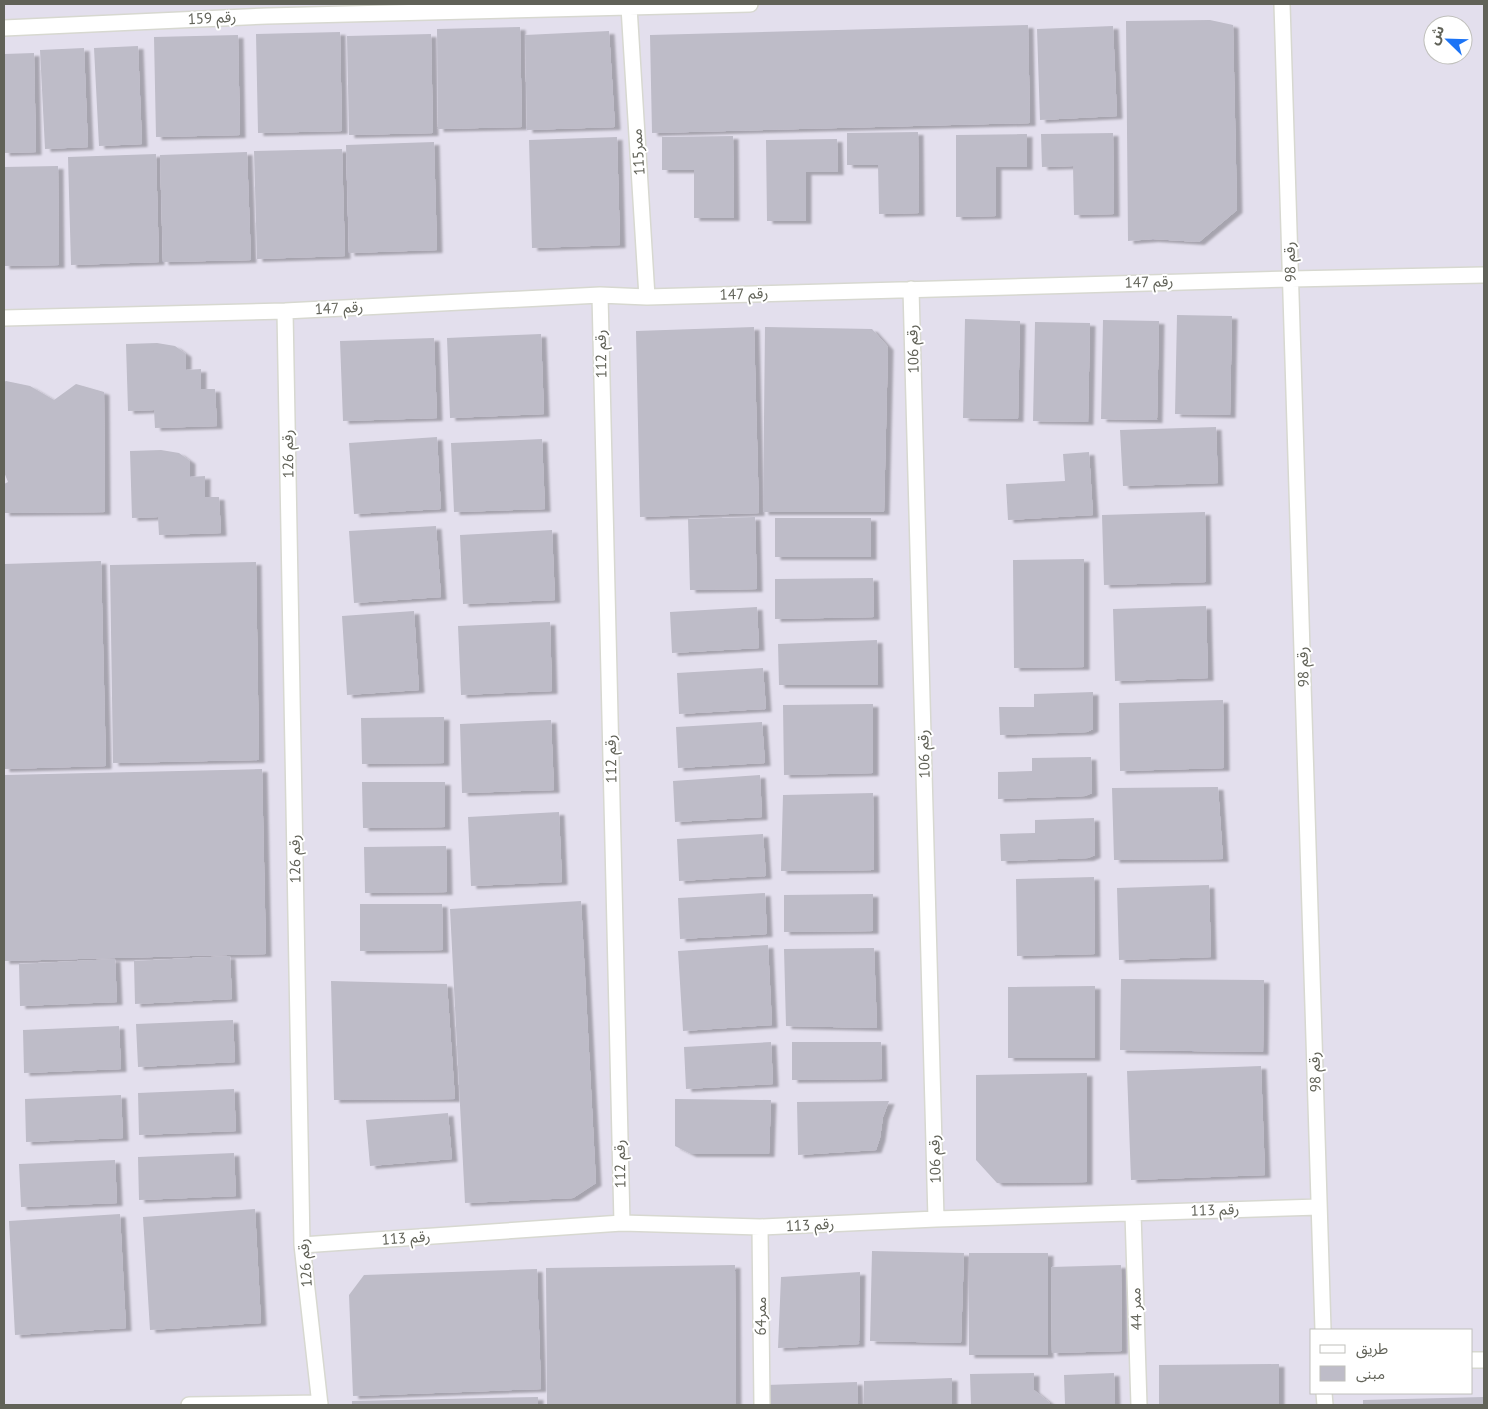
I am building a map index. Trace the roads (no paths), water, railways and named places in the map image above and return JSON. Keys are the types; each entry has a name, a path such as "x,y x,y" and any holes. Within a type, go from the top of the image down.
{"street":[{"name":"رقم 159","path":"4,28 267,10 750,4"},
{"name":"رقم 98","path":"1282,4 1322,1329"},
{"name":"ممر115","path":"629,6 647,297"},
{"name":"رقم 147","path":"4,318 285,311 600,295 647,297 1291,278 1484,275"},
{"name":"رقم 106","path":"912,289 936,1220"},
{"name":"رقم 112","path":"600,295 622,1223"},
{"name":"رقم 126","path":"285,311 302,1245 320,1404"},
{"name":"رقم 113","path":"302,1245 622,1223 760,1227 1319,1207"},
{"name":"ممر 44","path":"1133,1213 1139,1405"},
{"name":"ممر64","path":"760,1227 762,1405"},
{"path":"189,1405 320,1404"}]}
